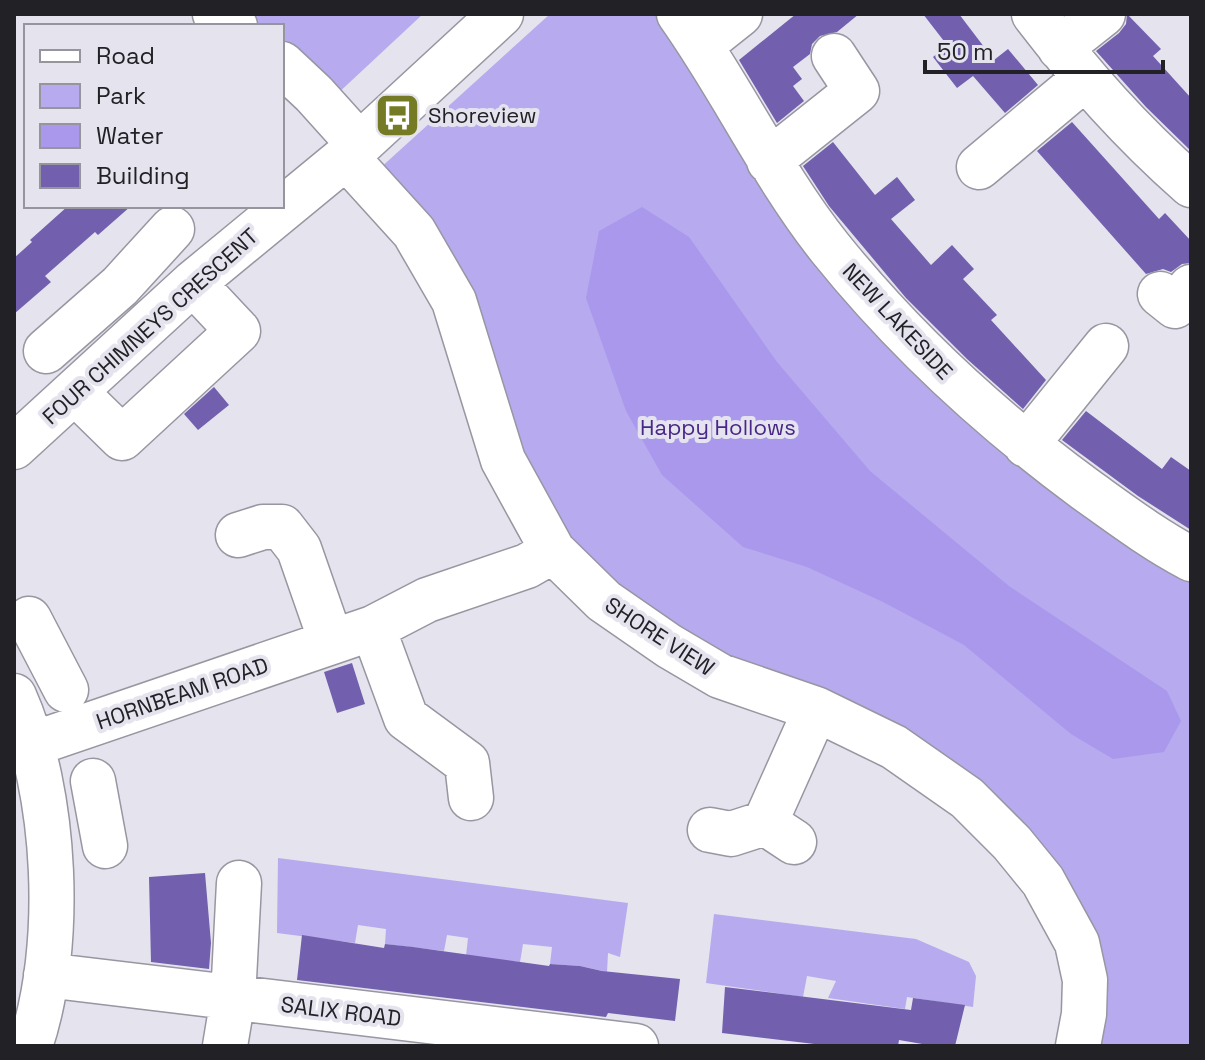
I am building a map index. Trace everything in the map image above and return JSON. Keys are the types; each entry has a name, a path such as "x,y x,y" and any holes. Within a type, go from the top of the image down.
{"street":[{"name":"FOUR CHIMNEYS CRESCENT","path":"284,207 353,150 501,14"},
{"path":"690,29 740,14"},
{"path":"979,167 1059,47 1103,14"},
{"name":"NEW LAKESIDE","path":"690,29 769,161 830,248 924,355 1026,445 1156,541 1191,559"},
{"path":"1059,47 1147,145 1191,185"},
{"path":"769,161 857,91 834,56"},
{"name":"SHORE VIEW","path":"284,66 314,94 414,232 454,301 503,460 553,551 604,601 669,646 720,676 816,709 894,747 967,798 1012,843 1043,881 1077,943 1085,980 1084,1014 1078,1046"},
{"name":"FOUR CHIMNEYS CRESCENT","path":"14,447 193,283 283,208"},
{"path":"46,351 120,286 172,229"},
{"path":"75,392 122,438 238,331 193,283"},
{"path":"120,286 151,321"},
{"path":"1026,445 1109,347"},
{"path":"238,535 263,527 282,527 299,549 331,641"},
{"name":"HORNBEAM ROAD","path":"33,744 373,628 427,600 527,566 553,551"},
{"path":"373,628 406,718 467,763 471,798"},
{"path":"29,643 66,690"},
{"path":"14,696 33,744 51,868 46,975 30,1046"},
{"path":"710,830 731,834 780,832 816,709"},
{"path":"45,826 100,814"},
{"path":"225,1046 233,998 239,883"},
{"name":"SALIX ROAD","path":"46,975 233,998 387,1032 636,1046"}],"green space":[{"path":"243,14 423,14 335,96 284,46 284,24 256,24"},
{"name":"Happy Hollows","path":"550,14 660,14 742,148 1141,549 1191,582 1191,1046 1092,1046 1040,859 742,669 639,609 554,524 378,170"},
{"path":"278,858 628,903 620,957 608,953 607,972 550,964 552,947 523,944 520,962 466,956 468,938 447,935 444,951 385,944 386,929 358,925 355,943 277,933"},
{"path":"714,914 916,939 969,962 976,976 973,1007 907,997 905,1009 828,998 836,981 807,976 803,997 706,983"}],"water":[{"name":"Happy Hollows","path":"642,207 689,237 777,362 870,471 1009,586 1167,691 1181,721 1164,752 1113,759 1071,734 964,645 883,602 807,567 743,547 662,475 626,411 586,298 599,231"}],"building":[{"path":"796,14 859,14 837,32 820,36 812,44 810,54 793,67 802,79 793,86 804,101 777,123 739,60"},
{"path":"923,14 959,14 994,60 1008,49 1038,85 1005,113 973,76 957,88 933,57 947,45"},
{"path":"1127,14 1161,49 1153,56 1191,98 1191,151 1096,51 1119,33 1126,24"},
{"path":"1072,122 1159,219 1165,213 1191,241 1191,263 1182,264 1171,272 1163,269 1146,274 1037,151"},
{"path":"833,142 875,195 897,177 915,200 891,219 931,265 952,245 974,269 963,279 997,315 991,320 1046,380 1023,409 906,298 829,206 803,166"},
{"path":"66,208 129,208 98,235 95,232 45,276 51,282 14,314 14,258 32,242 30,240"},
{"path":"214,387 229,405 198,430 184,414"},
{"path":"1086,411 1162,469 1171,457 1191,471 1191,530 1138,496 1062,440"},
{"path":"352,663 365,704 337,713 324,672"},
{"path":"205,873 211,943 209,969 151,962 149,877"},
{"path":"302,935 384,948 385,944 549,966 580,966 680,979 675,1021 608,1013 606,1017 297,980"},
{"path":"725,987 911,1010 913,998 965,1005 955,1046 899,1040 898,1046 831,1046 722,1033"}],"place":[{"name":"Shoreview","path":"397,115"}]}
